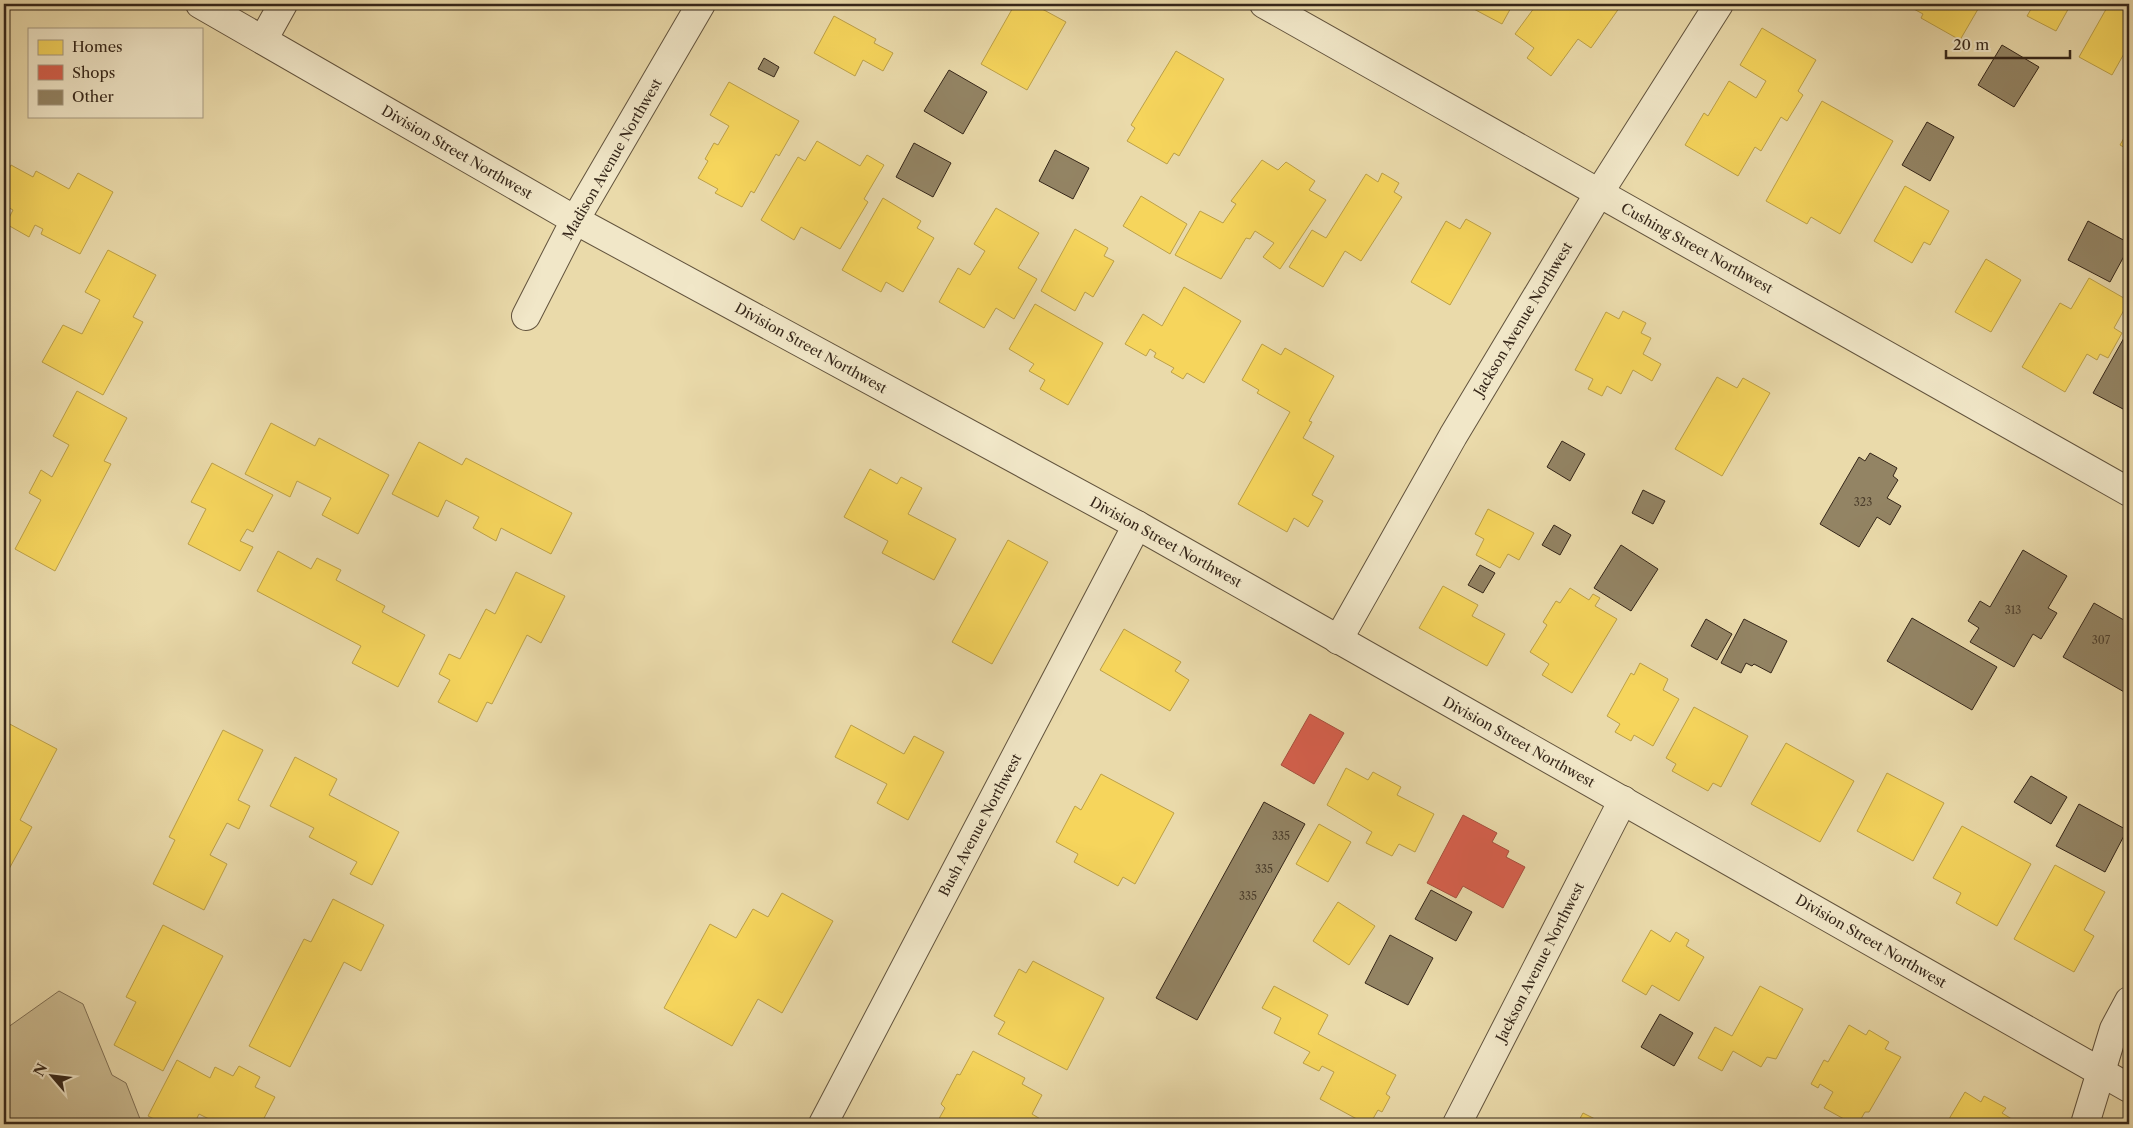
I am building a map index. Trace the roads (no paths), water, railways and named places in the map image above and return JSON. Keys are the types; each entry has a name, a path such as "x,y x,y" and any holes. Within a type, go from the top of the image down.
{"street":[{"name":"Division Street Northwest","path":"200,4 575,220 1137,525 2129,1088"},
{"path":"263,40 283,4"},
{"name":"Madison Avenue Northwest","path":"526,316 575,220 701,4"},
{"name":"Cushing Street Northwest","path":"1264,4 2129,492"},
{"name":"Jackson Avenue Northwest","path":"1338,640 1453,436 1599,193 1719,4"},
{"name":"Bush Avenue Northwest","path":"823,1124 1137,525"},
{"name":"Jackson Avenue Northwest","path":"1457,1124 1623,800"},
{"path":"2085,1124 2114,1028 2129,1001"}]}
